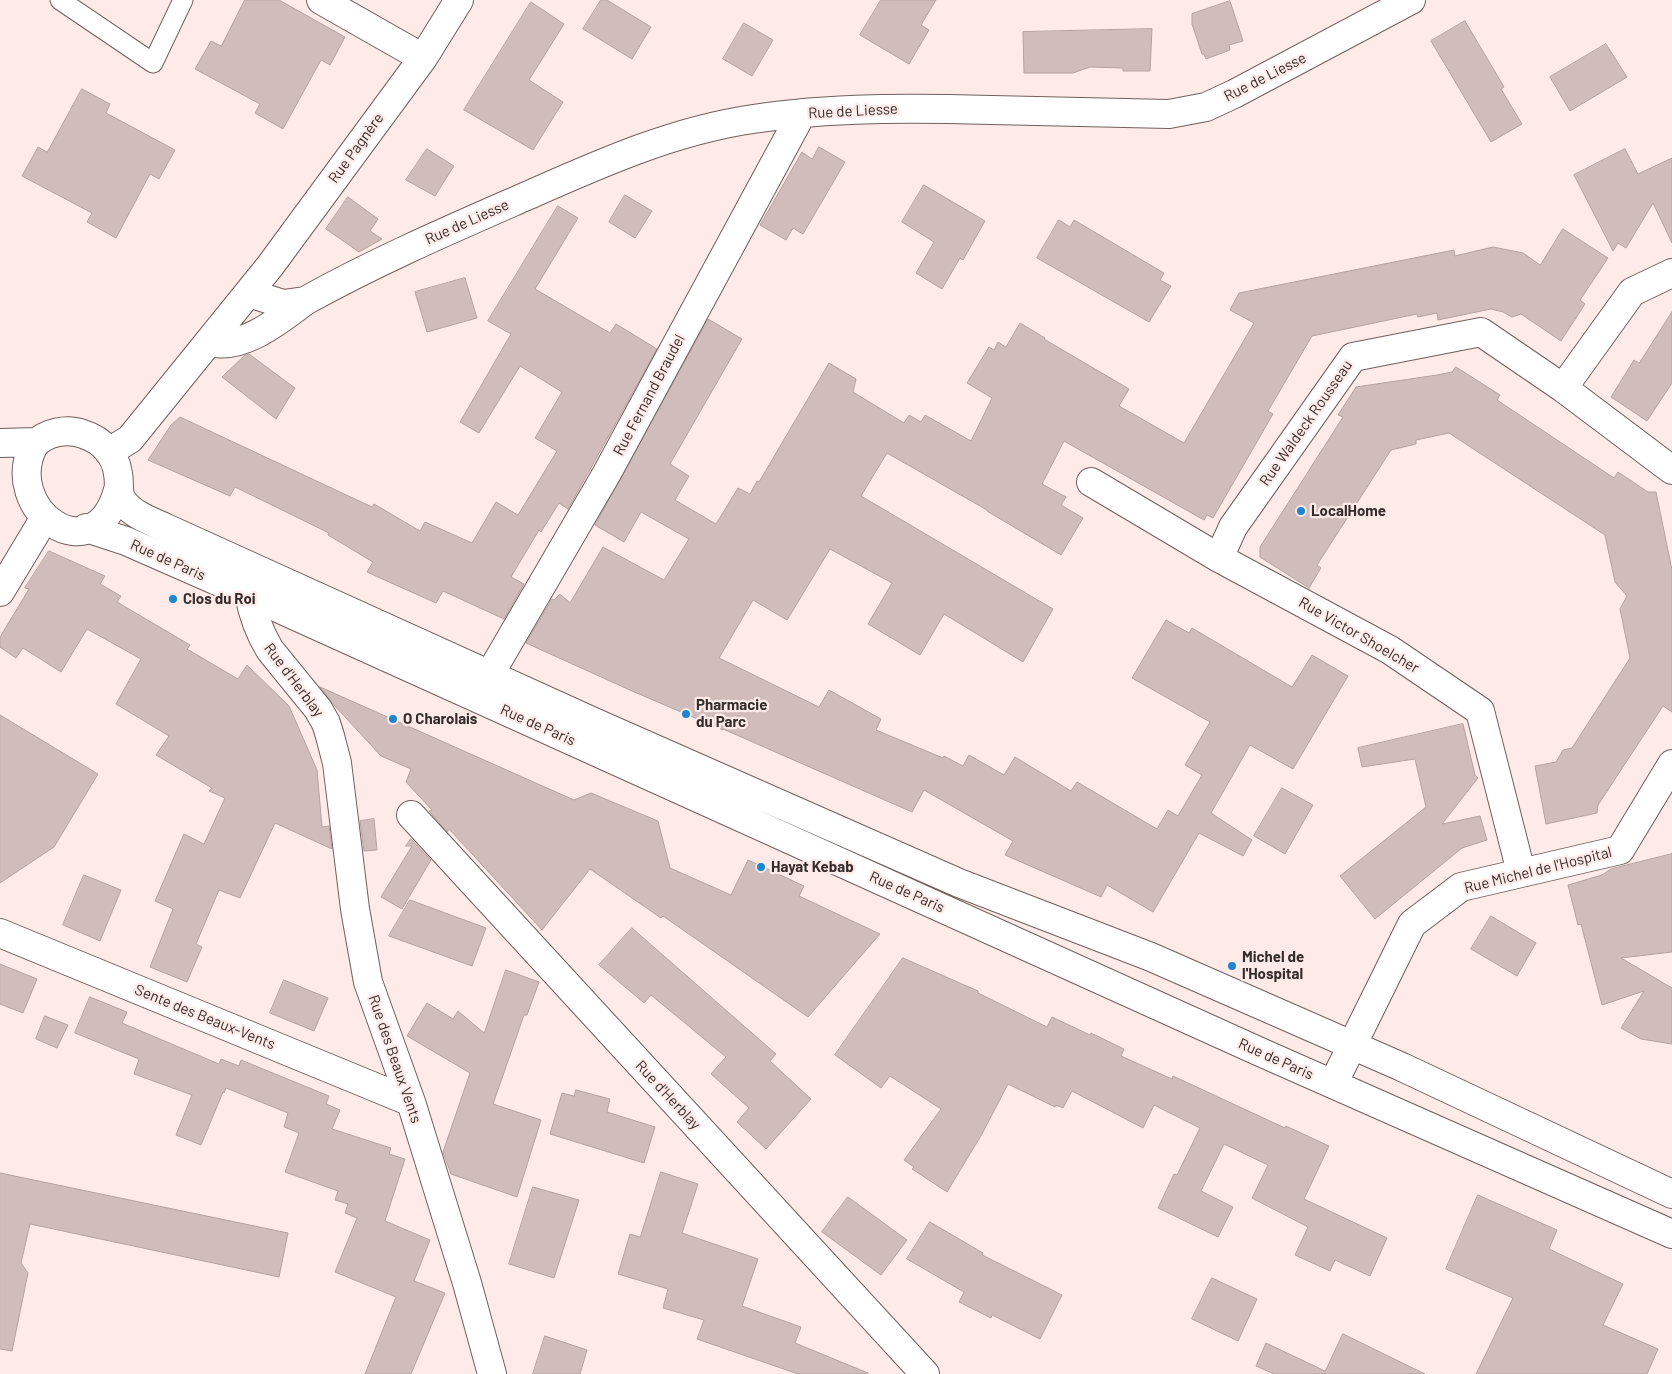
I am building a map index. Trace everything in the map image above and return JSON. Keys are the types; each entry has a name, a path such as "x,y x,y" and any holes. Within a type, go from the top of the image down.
{"street":[{"path":"321,0 423,58"},
{"name":"Rue Pagnère","path":"249,293 423,58 459,0"},
{"name":"Rue de Liesse","path":"305,301 445,232 607,161 643,147 707,128 752,119 802,113 911,108 1169,114 1206,107 1234,94 1411,0"},
{"name":"Rue Fernand Braudel","path":"490,674 607,472 802,113"},
{"path":"1672,273 1632,292 1563,388 1672,470"},
{"path":"109,452 130,439 249,293 283,304 305,301"},
{"path":"209,342 219,344 234,343 282,319 305,301"},
{"name":"Rue Waldeck Rousseau","path":"1219,558 1233,526 1353,356 1481,332 1563,388"},
{"path":"58,432 82,433 102,443 109,452 118,474 116,500 104,518 86,528 75,531 63,531 41,524 32,516 12,488 18,484 19,472 29,451 37,442 47,436 58,432"},
{"path":"0,443 37,442"},
{"name":"Rue Victor Shoelcher","path":"1091,482 1219,558 1390,650 1480,711 1521,872"},
{"name":"Rue de Paris","path":"118,490 123,502 138,514 490,674 958,883 1151,957 1402,1067 1672,1194"},
{"path":"0,592 41,524"},
{"name":"Rue de Paris","path":"86,528 126,541 249,595 1333,1084 1672,1234"},
{"name":"Rue d'Herblay","path":"249,595 257,626 263,639 318,710 326,723 330,736"},
{"name":"Rue des Beaux Vents","path":"330,736 337,763 355,910 368,982 411,1102 467,1282 492,1374"},
{"name":"Rue Michel de l'Hospital","path":"1333,1084 1412,924 1460,887 1620,850 1672,764"},
{"name":"Rue d'Herblay","path":"411,815 924,1373"},
{"name":"Sente des Beaux-Vents","path":"0,932 411,1102"}],"lane":[{"path":"60,0 153,63 183,0"}],"building":[{"path":"245,0 279,0 345,37 330,65 321,60 283,129 255,113 260,104 195,69 211,41 221,46"},
{"path":"601,0 607,0 651,27 632,59 583,29"},
{"path":"881,0 936,0 921,25 929,30 909,64 860,35"},
{"path":"1230,1 1243,41 1229,45 1230,50 1206,59 1204,54 1202,54 1192,24 1192,14"},
{"path":"531,2 564,24 529,80 563,102 533,150 464,110"},
{"path":"1465,21 1504,87 1501,89 1522,124 1491,142 1431,41"},
{"path":"744,23 773,40 752,76 723,59"},
{"path":"1152,29 1150,71 1123,71 1123,68 1090,67 1073,73 1024,73 1023,32"},
{"path":"1606,44 1627,77 1570,111 1550,77"},
{"path":"82,89 110,104 106,113 175,150 159,179 150,174 116,238 87,222 92,213 22,176 38,147 47,152"},
{"path":"819,147 845,162 803,234 793,228 786,240 760,225 802,152 812,159"},
{"path":"427,149 454,166 435,196 406,180"},
{"path":"1625,149 1638,174 1672,158 1672,243 1653,203 1626,248 1618,243 1613,251 1574,175"},
{"path":"924,185 985,221 963,260 960,258 942,289 916,273 934,242 902,222"},
{"path":"625,195 652,211 635,238 609,222"},
{"path":"348,197 378,219 370,231 382,239 359,252 326,229"},
{"path":"558,206 578,218 535,289 610,333 616,324 657,349 568,509 559,503 541,532 539,530 511,577 524,584 504,619 443,591 436,603 367,572 373,562 328,535 329,533 235,487 230,496 148,460 171,425 180,417 372,507 374,504 420,531 425,522 472,543 496,502 518,515 557,451 535,438 562,392 520,366 479,433 460,422 511,334 488,321"},
{"path":"1059,220 1070,227 1074,220 1164,273 1160,280 1171,286 1149,322 1037,258"},
{"path":"1563,229 1608,258 1580,300 1585,304 1561,341 1521,314 1512,317 1491,309 1438,320 1437,313 1418,317 1417,314 1312,336 1268,411 1273,414 1213,518 1207,515 1204,520 1064,441 1042,484 1066,497 1061,505 1083,518 1061,555 887,453 861,496 1053,609 1023,662 944,614 920,655 868,624 892,583 830,549 787,620 753,600 719,658 819,707 829,690 881,719 876,730 943,758 944,756 963,766 969,755 1004,775 1015,757 1071,791 1077,782 1157,829 1168,810 1178,816 1202,775 1185,765 1210,722 1132,678 1166,620 1189,633 1192,628 1292,687 1312,655 1348,676 1293,769 1250,745 1211,813 1252,840 1243,856 1199,833 1153,912 1107,885 1101,897 1005,855 1013,841 924,790 912,812 526,643 552,599 554,600 560,594 570,603 603,547 664,580 689,539 641,512 624,542 595,525 708,319 742,339 670,464 689,476 675,500 716,524 738,488 750,494 757,481 759,482 829,363 856,379 853,392 904,423 909,415 921,422 925,415 971,441 992,398 967,383 989,347 994,350 998,342 1006,347 1020,323 1129,389 1119,406 1184,443 1254,323 1230,310 1239,293 1454,250 1455,256 1493,247 1523,253 1540,265"},
{"path":"465,278 477,318 427,332 415,292"},
{"path":"1672,312 1672,383 1647,421 1611,397 1634,360 1639,363"},
{"path":"249,354 295,388 276,419 222,377 245,355"},
{"path":"1456,367 1500,395 1497,400 1614,478 1618,472 1648,492 1656,492 1672,570 1672,712 1663,706 1598,805 1597,813 1546,824 1535,766 1556,762 1563,750 1572,748 1630,658 1620,609 1627,596 1615,582 1605,535 1449,433 1416,440 1416,444 1391,450 1317,565 1321,568 1309,588 1260,557 1260,547 1343,417 1338,415 1356,387 1452,372"},
{"path":"49,551 105,576 100,584 121,596 117,602 190,645 187,649 238,679 247,665 289,706 317,770 322,827 329,826 332,849 275,823 240,898 219,890 196,944 202,947 187,982 150,967 173,909 155,901 184,834 204,844 225,798 209,791 212,788 156,755 169,736 116,704 141,659 87,629 61,672 23,648 16,658 0,647 0,637 29,589 25,588"},
{"path":"320,687 574,800 591,793 658,821 670,868 731,895 748,860 804,886 799,896 880,934 808,1017 663,916 661,918 590,869 542,930 449,829 447,832 429,811 432,810 406,782 411,769 381,756"},
{"path":"0,715 98,774 54,847 0,883"},
{"path":"1463,724 1475,775 1478,778 1442,824 1480,816 1487,840 1462,848 1375,919 1340,876 1426,807 1415,759 1362,767 1358,748"},
{"path":"1282,788 1313,805 1285,854 1254,836"},
{"path":"374,819 377,850 364,851 360,821"},
{"path":"411,839 431,860 402,909 381,897 412,846 406,846"},
{"path":"1672,854 1672,952 1621,958 1672,988 1672,1044 1641,1039 1621,1028 1644,991 1602,1005 1581,924 1578,925 1568,885 1602,875 1611,869"},
{"path":"84,875 121,890 100,941 63,925"},
{"path":"410,900 486,928 472,966 389,936"},
{"path":"1491,916 1536,943 1517,976 1471,949"},
{"path":"632,928 776,1054 770,1061 811,1099 766,1149 737,1122 749,1108 711,1074 726,1057 651,995 644,1003 599,965"},
{"path":"903,958 978,991 978,993 1047,1027 1052,1017 1090,1035 1091,1033 1124,1049 1121,1056 1172,1079 1173,1076 1285,1128 1286,1126 1329,1146 1304,1199 1387,1238 1370,1276 1335,1260 1330,1271 1295,1255 1308,1227 1252,1198 1268,1165 1224,1144 1201,1191 1233,1207 1218,1237 1158,1208 1174,1174 1177,1175 1200,1128 1154,1105 1143,1128 1072,1091 1063,1108 1056,1105 1055,1107 1008,1084 982,1134 947,1192 912,1169 914,1167 904,1160 941,1109 890,1076 881,1088 835,1055"},
{"path":"0,964 37,979 23,1013 0,1004"},
{"path":"506,970 539,982 527,1015 524,1015 493,1104 541,1120 517,1197 451,1174 443,1152 470,1073 407,1036 427,1003 453,1019 458,1011 484,1033"},
{"path":"284,980 328,998 314,1031 270,1013"},
{"path":"90,997 127,1012 122,1023 219,1064 221,1059 239,1066 241,1060 329,1096 326,1104 340,1110 332,1129 391,1148 389,1154 405,1159 385,1221 430,1240 414,1281 445,1293 411,1374 365,1374 396,1297 335,1272 357,1218 345,1213 348,1204 335,1200 338,1191 285,1172 299,1133 284,1127 288,1113 226,1088 201,1145 176,1135 192,1095 134,1074 139,1059 75,1033"},
{"path":"45,1016 68,1025 57,1048 36,1039"},
{"path":"576,1090 610,1099 607,1112 655,1127 644,1163 550,1134 562,1093 574,1096"},
{"path":"661,1172 698,1184 682,1233 758,1259 742,1306 801,1327 795,1343 868,1374 798,1374 697,1339 704,1320 663,1308 668,1289 618,1274 630,1234 640,1237"},
{"path":"0,1173 288,1233 279,1277 30,1224 21,1263 28,1273 12,1351 0,1349"},
{"path":"533,1187 579,1200 554,1278 509,1264"},
{"path":"1478,1195 1557,1230 1549,1249 1623,1284 1603,1325 1658,1349 1647,1374 1476,1374 1513,1298 1446,1269"},
{"path":"848,1197 907,1240 881,1275 822,1232"},
{"path":"930,1222 983,1253 982,1255 1062,1295 1040,1339 992,1315 991,1318 959,1302 964,1292 907,1259"},
{"path":"1212,1278 1257,1299 1238,1341 1192,1319"},
{"path":"1343,1334 1425,1374 1274,1374 1256,1366 1266,1343 1325,1371"},
{"path":"545,1336 587,1350 580,1374 533,1374"}],"place":[{"name":"LocalHome","path":"1301,511"},
{"name":"Clos du Roi","path":"173,599"},
{"name":"Pharmacie du Parc","path":"686,714"},
{"name":"O Charolais","path":"393,719"},
{"name":"Hayat Kebab","path":"761,867"},
{"name":"Michel de l'Hospital","path":"1232,966"}]}
